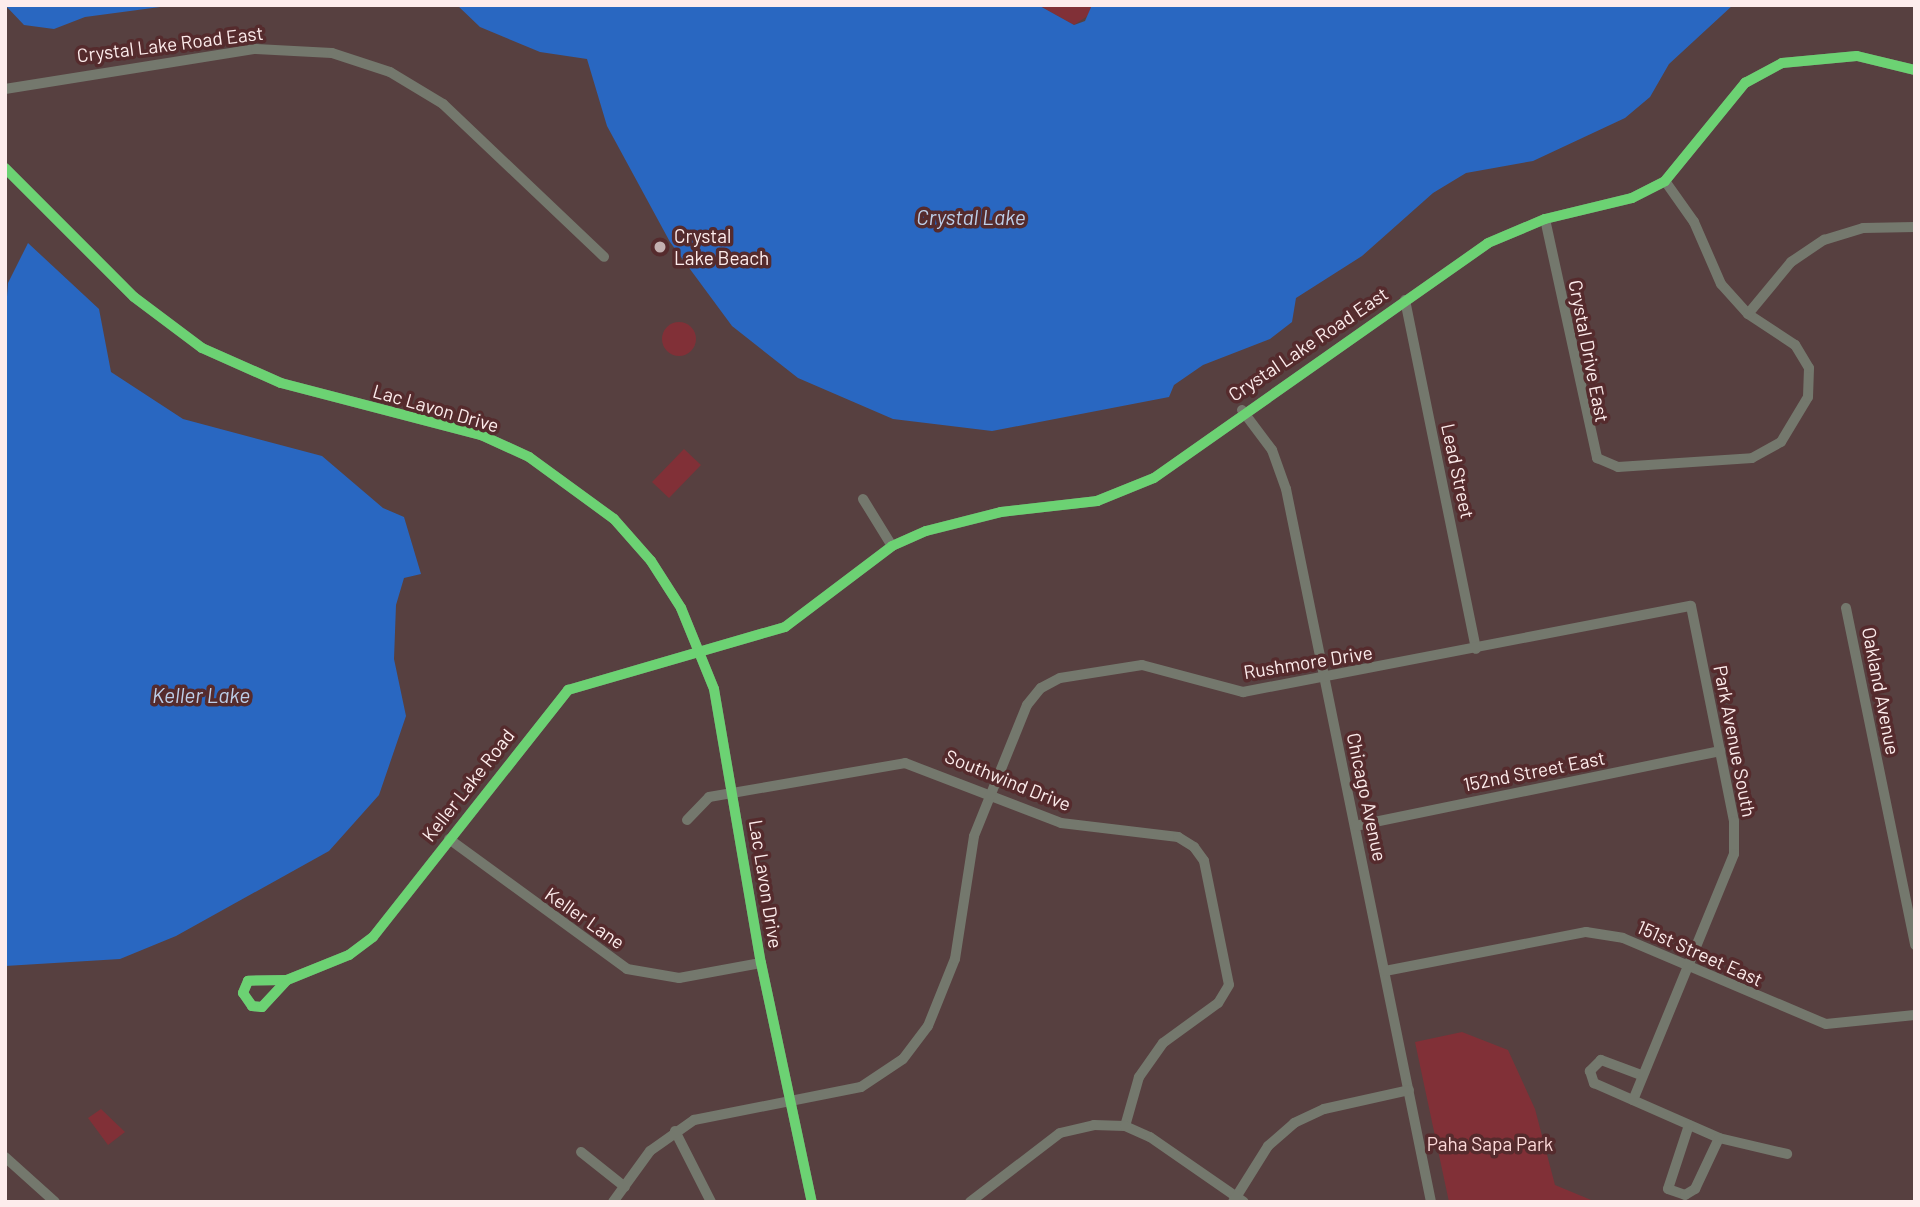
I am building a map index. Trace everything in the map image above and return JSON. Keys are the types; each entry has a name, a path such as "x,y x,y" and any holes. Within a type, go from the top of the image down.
{"street":[{"name":"Crystal Lake Road East","path":"5,89 256,49 332,53 390,72 443,104 604,257"},
{"name":"Crystal Lake Road East","path":"703,655 785,626 892,546 965,518 1066,508 1129,490 1180,461 1242,410 1488,243 1545,219 1632,198 1665,181 1745,83 1782,63 1857,55 1915,70"},
{"name":"Lac Lavon Drive","path":"5,168 134,297 202,348 281,383 481,435 574,485 651,561 703,655 734,791 761,963 812,1202"},
{"path":"1665,181 1695,222 1721,284 1748,314 1791,262 1824,240 1863,228 1915,227"},
{"name":"Crystal Drive East","path":"1545,219 1591,448 1605,465 1625,467 1752,458 1781,442 1808,397 1810,368 1795,345 1748,314"},
{"name":"Lead Street","path":"1405,300 1476,649"},
{"name":"Chicago Avenue","path":"1242,410 1272,450 1286,489 1432,1202"},
{"path":"863,499 892,546"},
{"name":"Rushmore Drive","path":"613,1202 650,1151 694,1120 791,1103 861,1087 903,1059 928,1026 956,959 974,836 988,794 1027,705 1059,678 1142,665 1243,692 1325,680 1691,606"},
{"name":"Park Avenue South","path":"1633,1100 1734,854 1720,751 1691,606"},
{"name":"Oakland Avenue","path":"1846,608 1915,945"},
{"name":"Keller Lake Road","path":"287,980 349,955 373,937 568,690 703,655"},
{"name":"152nd Street East","path":"1355,826 1720,751"},
{"name":"Southwind Drive","path":"687,820 709,797 905,763 1061,823 1178,837 1205,861 1229,985 1217,1003 1163,1043 1139,1077 1125,1126"},
{"name":"Keller Lane","path":"449,839 627,969 679,978 761,963"},
{"name":"151st Street East","path":"1385,971 1586,932 1623,938 1826,1024 1915,1015"},
{"path":"1641,1075 1601,1060 1590,1071 1594,1083 1719,1138 1787,1154"},
{"path":"970,1202 1060,1133 1125,1126 1238,1200 1268,1146 1294,1123 1324,1109 1409,1090"},
{"path":"1689,1125 1667,1177 1668,1189 1685,1195 1695,1189 1719,1138"},
{"path":"675,1131 710,1202"},
{"path":"581,1152 625,1187"},
{"path":"5,1157 55,1202"}],"green space":[{"path":"1038,5 1092,5 1092,13 1074,25"},
{"path":"679,322 691,327 696,339 691,351 679,356 667,351 662,339 667,327"},
{"path":"684,449 701,465 669,498 652,482"},
{"name":"Paha Sapa Park","path":"1462,1032 1508,1050 1535,1109 1555,1185 1596,1202 1449,1202 1415,1042"},
{"path":"101,1109 125,1132 108,1145 88,1118"}],"water":[{"path":"5,5 175,5 85,17 54,29 24,25"},
{"name":"Crystal Lake","path":"457,5 1038,5 1074,25 1085,21 1092,5 1733,5 1669,64 1650,97 1625,118 1533,161 1466,173 1433,193 1362,256 1296,298 1292,322 1270,339 1203,365 1174,385 1169,397 992,431 893,419 798,378 732,326 670,242 607,126 587,59 540,52 480,27"},
{"name":"Keller Lake","path":"28,243 99,309 111,372 183,419 322,456 383,508 404,517 421,574 404,578 396,605 394,659 406,716 379,795 329,851 176,936 120,959 5,966 5,324 8,283"}],"cycle path":[{"path":"287,980 248,981 243,993 252,1006 262,1007 287,980 349,955 373,937 568,690 785,627 892,546 926,531 1001,512 1097,501 1154,478 1488,243 1545,219 1632,198 1665,181 1745,83 1782,63 1857,56 1915,70"},
{"path":"5,168 134,297 202,348 281,383 481,435 529,457 614,519 651,561 681,608 714,689 761,963 812,1202"}],"place":[{"name":"Crystal Lake Beach","path":"660,247"}]}
